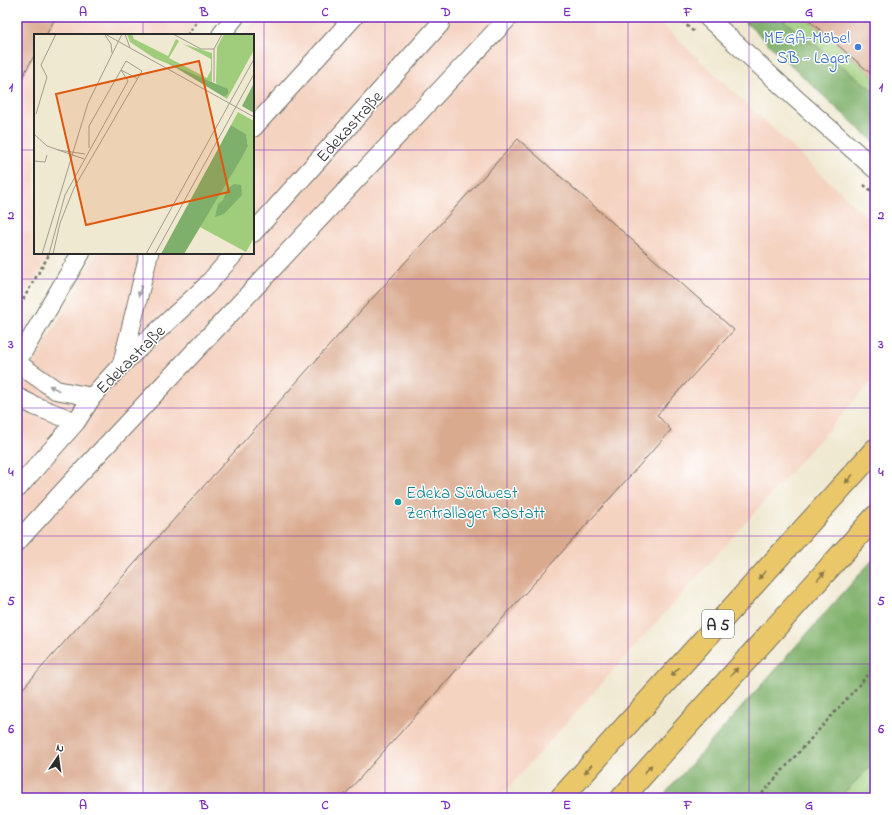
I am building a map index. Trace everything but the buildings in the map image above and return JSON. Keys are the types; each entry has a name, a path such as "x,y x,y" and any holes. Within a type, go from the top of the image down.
{"highway":[{"name":"A 5","path":"562,798 875,450"},
{"name":"A 5","path":"622,798 875,517"}],"street":[{"path":"222,34 235,17"},
{"path":"254,127 354,17"},
{"name":"Edekastraße","path":"254,232 440,24 438,17"},
{"path":"707,17 875,169"},
{"path":"17,542 503,19"},
{"path":"17,362 80,254"},
{"path":"122,364 149,254"},
{"name":"Edekastraße","path":"17,489 76,422 92,397 122,364 206,286 234,254"},
{"name":"Edekastraße","path":"17,362 56,390 92,397"},
{"path":"17,397 35,406 76,422"}],"path":[{"path":"187,34 201,17"},
{"path":"17,310 49,254"},
{"path":"758,798 875,667"}],"shaded area":[{"path":"17,17 201,17 188,34 34,34 34,254 49,254 17,310"},
{"path":"259,17 654,17 875,225 875,378 499,798 17,798 17,393 96,254 254,254 254,34 244,34"}],"green space":[{"path":"740,17 779,17 875,92 875,143 830,102"},
{"path":"779,17 805,17 875,77 875,92"},
{"path":"875,557 875,761 839,798 661,798"},
{"path":"875,761 875,798 839,798"}],"place":[{"name":"MEGA-Möbel SB - Lager","path":"858,47"},
{"name":"Edeka Südwest Zentrallager Rastatt","path":"398,502"}]}
